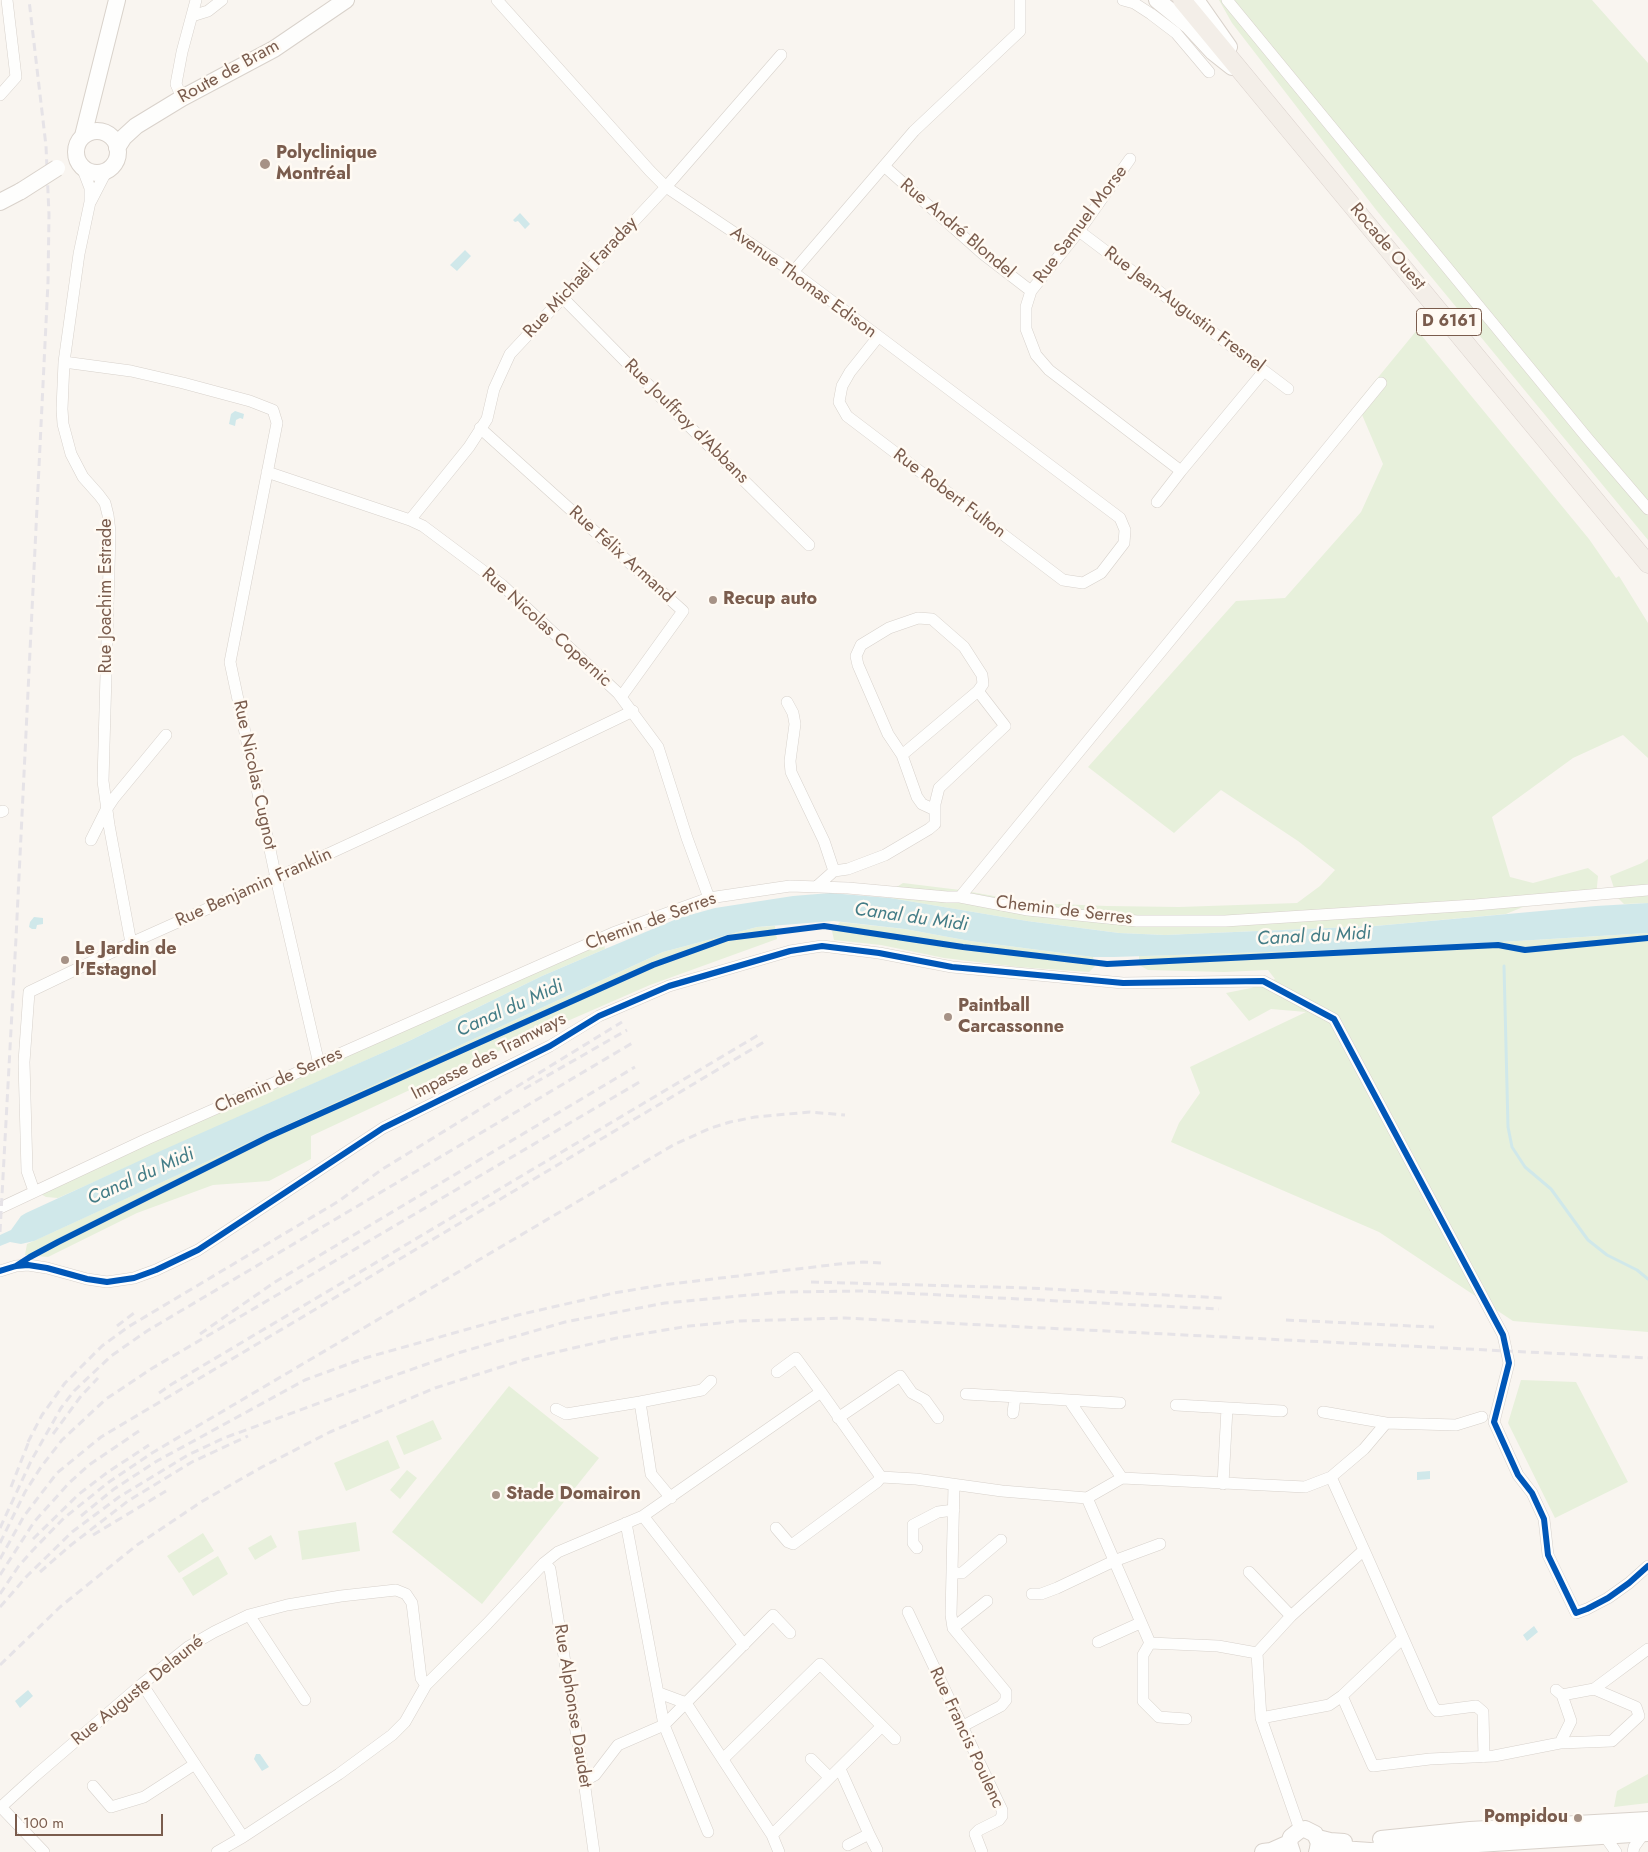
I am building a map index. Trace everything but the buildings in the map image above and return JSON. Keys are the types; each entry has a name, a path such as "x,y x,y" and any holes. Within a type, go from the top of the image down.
{"main road":[{"path":"0,202 80,154 95,131 101,131 112,137 117,148 114,163 107,170 94,173 80,154 117,0"},
{"name":"Route de Bram","path":"117,148 124,137 136,126 182,98 274,49 346,0"},
{"path":"1157,0 1189,26 1213,52 1249,81"},
{"name":"Rocade Ouest","path":"1182,0 1648,564"},
{"path":"1196,0 1223,37 1249,81"},
{"path":"1317,1845 1370,1851 1604,1835 1647,1829"},
{"path":"1317,1845 1330,1841 1355,1842 1470,1830 1647,1829"},
{"path":"1263,1852 1291,1847 1295,1832 1300,1830 1311,1831 1317,1845"}],"street":[{"path":"0,95 16,77 7,0"},
{"path":"182,98 176,84 196,0"},
{"path":"192,16 208,11 222,0"},
{"name":"Avenue Thomas Edison","path":"496,0 650,172 666,187 793,272 1104,504 1120,518 1125,530 1124,543"},
{"path":"1123,0 1134,3 1176,33 1210,72"},
{"path":"1227,0 1588,439 1648,509"},
{"path":"793,272 914,131 1020,31 1022,1"},
{"name":"Rue Michaël Faraday","path":"410,520 468,446 486,419 494,389 510,354 666,187 781,55"},
{"name":"Rue Joachim Estrade","path":"80,154 90,188 90,202 80,254 64,362 62,409 65,432 71,454 78,469 104,504 108,515 110,532 103,781 106,810 131,943"},
{"name":"Rue Samuel Morse","path":"1031,291 1079,231 1130,159"},
{"name":"Rue André Blondel","path":"884,166 983,254 1031,291"},
{"name":"Rue Joachim Estrade","path":"90,202 107,170"},
{"name":"Rue Jean-Augustin Fresnel","path":"1079,231 1288,389"},
{"path":"1031,291 1026,306 1026,329 1036,355 1049,370 1181,471"},
{"name":"Rue Jouffroy d'Abbans","path":"563,298 690,428 809,545"},
{"name":"Rue Robert Fulton","path":"878,337 842,386 839,402 846,416 1063,580 1083,583 1101,573 1124,543"},
{"path":"64,362 131,370 250,401 273,410 277,423 267,472"},
{"path":"1157,502 1264,371"},
{"path":"960,896 1381,383"},
{"name":"Rue Félix Armand","path":"480,428 682,611 621,697"},
{"name":"Rue Nicolas Copernic","path":"267,472 423,526 502,585 621,697 658,747 671,793 709,898"},
{"name":"Rue Nicolas Cugnot","path":"267,472 230,662 276,878 319,1064"},
{"path":"902,755 978,691 983,684 982,676 964,647 932,619 918,618 889,628 861,645 856,656 858,665 888,734 902,755 922,804 935,810"},
{"path":"816,887 834,871 848,869 885,854 935,824 936,795 939,788 1005,726 978,691"},
{"path":"788,702 793,712 795,724 790,761 791,772 824,841 834,871"},
{"name":"Rue Benjamin Franklin","path":"34,1191 27,1171 24,1072 29,992 131,943 508,771 632,711"},
{"path":"91,840 106,810 166,735"},
{"name":"Chemin de Serres","path":"0,1208 34,1191 613,933 709,898 790,886 848,888 947,897 960,896 1028,910 1137,921 1226,922 1508,903 1648,890"},
{"name":"Impasse des Tramways","path":"0,1271 16,1266 28,1265 107,1282 134,1278 156,1270 198,1250 383,1128 550,1046 599,1016 669,986 790,951 822,946 882,954 952,968 1123,983 1263,981 1334,1019 1503,1335 1509,1363 1494,1422 1514,1467 1532,1493 1544,1518 1548,1555 1576,1613 1608,1598 1648,1566"},
{"path":"777,1372 796,1358 881,1477 1002,1491 1087,1498 1122,1478 1305,1487 1332,1477 1364,1449 1386,1422"},
{"path":"838,1418 900,1376 912,1393 925,1400 938,1418"},
{"path":"556,1409 566,1414 640,1402 702,1390 711,1381"},
{"path":"217,1852 339,1774 392,1735 405,1722 426,1685 544,1563 558,1552 643,1516 821,1392"},
{"path":"966,1394 1120,1403"},
{"path":"1013,1413 1015,1397"},
{"path":"1069,1400 1122,1478"},
{"path":"640,1402 651,1474 674,1496"},
{"path":"1176,1405 1282,1411"},
{"path":"1223,1484 1227,1408"},
{"path":"1323,1412 1386,1422 1456,1425 1482,1417"},
{"path":"776,1528 788,1542 793,1544 881,1477"},
{"path":"1332,1477 1433,1706 1437,1711 1476,1706 1483,1712 1484,1757"},
{"path":"954,1485 951,1615 953,1628 1006,1692 1006,1700 1001,1706 963,1726"},
{"path":"1087,1498 1150,1643"},
{"path":"917,1548 913,1543 913,1525 938,1512 954,1510"},
{"path":"643,1516 744,1645"},
{"path":"626,1523 664,1725 708,1832"},
{"path":"952,1573 962,1572 1001,1540"},
{"path":"1032,1594 1041,1594 1057,1588 1114,1561 1160,1544"},
{"path":"1300,1830 1261,1718 1257,1653 1291,1616 1364,1550"},
{"name":"Rue Alphonse Daudet","path":"544,1563 550,1569 594,1852"},
{"path":"1249,1572 1291,1616"},
{"name":"Rue Auguste Delauné","path":"1,1808 35,1776 188,1647 249,1615 287,1605 341,1596 396,1590 406,1594 412,1603 421,1678 426,1685"},
{"path":"953,1628 987,1601"},
{"name":"Rue Francis Poulenc","path":"908,1612 1002,1810 1002,1816 999,1820 975,1834 982,1852"},
{"path":"584,1781 595,1775 618,1745 664,1725 773,1614 790,1633"},
{"path":"249,1615 306,1700"},
{"path":"1098,1642 1140,1623"},
{"path":"1261,1718 1329,1705 1342,1696 1403,1638"},
{"path":"1150,1643 1218,1646 1257,1653"},
{"path":"1150,1643 1143,1655 1143,1701 1159,1718 1186,1718"},
{"path":"1594,1689 1648,1649"},
{"path":"723,1758 820,1664 895,1739"},
{"path":"142,1684 243,1837"},
{"path":"1342,1696 1373,1766 1430,1759 1484,1757 1560,1743 1612,1741 1639,1716 1636,1707 1594,1689 1559,1693 1571,1721 1560,1743"},
{"path":"658,1694 686,1704 772,1835 779,1852"},
{"path":"772,1835 882,1726"},
{"path":"811,1759 829,1777"},
{"path":"93,1786 111,1807 144,1797 195,1764"},
{"path":"840,1769 877,1850"},
{"path":"1,1808 44,1852"},
{"path":"1632,1852 1647,1829"},
{"path":"848,1845 869,1834"},
{"path":"1604,1835 1616,1852"}],"green space":[{"path":"1219,0 1592,0 1648,63 1648,540 1377,211 1232,23"},
{"path":"1417,330 1589,539 1616,578 1619,576 1648,623 1648,758 1623,735 1573,758 1492,817 1510,877 1533,883 1588,868 1598,876 1596,897 1540,900 1506,914 1375,926 1165,935 1119,933 1027,921 890,898 895,888 903,883 960,890 1033,903 1179,907 1297,903 1320,886 1335,870 1298,841 1221,790 1174,833 1088,767 1236,601 1285,598 1361,512 1383,464 1357,403"},
{"path":"1648,859 1648,903 1624,904 1617,897 1610,876"},
{"path":"840,922 905,929 970,941 1093,957 1095,966 1089,972 1018,967 944,958 881,945 834,940 832,931"},
{"path":"775,926 777,939 650,985 414,1088 311,1136 311,1159 269,1181 213,1185 137,1213 48,1257 25,1255 27,1244 663,952 757,927"},
{"path":"1648,933 1648,1332 1513,1321 1379,1232 1171,1142 1179,1123 1200,1093 1190,1067 1306,1012 1271,1009 1249,1021 1226,993 1251,988 1275,979 1268,970 1224,972 1148,970 1139,965 1139,956 1419,947"},
{"path":"604,943 605,949 542,976 409,1041 58,1198 46,1197 39,1193 49,1187"},
{"path":"1521,1380 1576,1382 1628,1482 1555,1518 1508,1423"},
{"name":"Stade Domairon","path":"509,1386 599,1458 482,1604 392,1532"},
{"path":"433,1420 442,1439 404,1455 396,1436"},
{"path":"388,1440 400,1468 346,1491 334,1463"},
{"path":"407,1470 417,1478 400,1499 390,1490"},
{"path":"356,1522 360,1551 302,1560 298,1531"},
{"path":"203,1533 214,1551 179,1573 167,1556"},
{"path":"271,1535 277,1547 255,1560 248,1548"},
{"path":"218,1556 228,1574 193,1596 182,1578"},
{"path":"1648,1774 1648,1803 1614,1807 1617,1791"}],"water":[{"path":"520,213 530,224 525,229 518,221 515,222 513,220"},
{"path":"465,250 471,256 457,271 450,265"},
{"path":"235,411 244,414 243,419 236,420 235,426 229,424 231,414"},
{"name":"Canal du Midi","path":"830,893 890,898 1027,921 1119,933 1165,935 1375,926 1648,903 1648,933 1419,947 1093,957 970,941 905,929 834,921 757,927 663,952 34,1241 21,1244 10,1242 0,1246 0,1235 11,1230 21,1216 26,1213 409,1041 542,976 605,949 679,918 715,908 793,896"},
{"path":"34,917 43,918 43,924 37,925 36,929 32,929 29,927"},
{"path":"1430,1471 1430,1479 1417,1480 1417,1472"},
{"path":"1534,1626 1538,1632 1527,1641 1523,1635"},
{"path":"28,1690 33,1696 20,1708 15,1701"},
{"path":"256,1754 260,1754 269,1767 262,1771 254,1759"}],"waterway":[{"path":"1504,966 1508,1127 1512,1147 1525,1167 1551,1189 1588,1240 1607,1255 1637,1270 1648,1279"}],"railway":[{"path":"0,1232 48,282 49,215 46,146 29,0"},
{"path":"28,1442 42,1415 65,1383 102,1346 128,1327 339,1201 381,1170 622,1022"},
{"path":"524,1089 627,1030"},
{"path":"159,1393 760,1034"},
{"path":"0,1528 31,1461 61,1408 74,1391 111,1356 147,1331 634,1042"},
{"path":"0,1559 24,1516 57,1473 101,1437 764,1042"},
{"path":"200,1334 275,1282 635,1067"},
{"path":"0,1543 25,1492 41,1467 62,1440 106,1399 151,1369 643,1080"},
{"path":"0,1594 18,1567 64,1518 109,1482 152,1453 675,1144 711,1128 755,1117 810,1112 845,1115"},
{"path":"81,1516 114,1489 157,1461 305,1380 365,1358 518,1315 614,1293 662,1285 839,1264 883,1263"},
{"path":"811,1282 1029,1288 1223,1298"},
{"path":"0,1607 27,1576 72,1532 119,1497 188,1455 224,1438 458,1353 565,1322 665,1303 782,1292 861,1291 1219,1309"},
{"path":"117,1326 134,1313"},
{"path":"0,1665 60,1607 137,1545 201,1502 262,1467 330,1432 435,1388 526,1359 617,1338 689,1326 740,1321 844,1318 1648,1358"},
{"path":"1286,1320 1434,1327"},
{"path":"53,1434 81,1396 98,1378"},
{"path":"0,1575 34,1522 69,1483 89,1465 139,1431"},
{"path":"11,1487 31,1436"},
{"path":"40,1572 71,1545 128,1501 192,1462 248,1436"},
{"path":"33,1539 79,1494 149,1445"},
{"path":"93,1535 166,1491"}],"cycle path":[{"path":"16,1266 58,1242 268,1137 653,965 728,938 824,926 963,947 1107,964 1498,945 1525,950 1648,938"},
{"path":"0,1271 16,1266 28,1265 107,1282 134,1278 156,1270 198,1250 383,1128 550,1046 599,1016 669,986 790,951 822,946 879,953 952,967 1123,983 1263,981 1334,1019 1503,1335 1509,1363 1494,1422 1518,1475 1532,1493 1544,1519 1548,1555 1576,1613 1608,1598 1648,1566"}],"place":[{"name":"Polyclinique Montréal","path":"265,164"},
{"name":"Recup auto","path":"713,600"},
{"name":"Le Jardin de l'Estagnol","path":"65,960"},
{"name":"Paintball Carcassonne","path":"948,1017"},
{"name":"Stade Domairon","path":"496,1495"},
{"name":"Pompidou","path":"1578,1818"}]}
